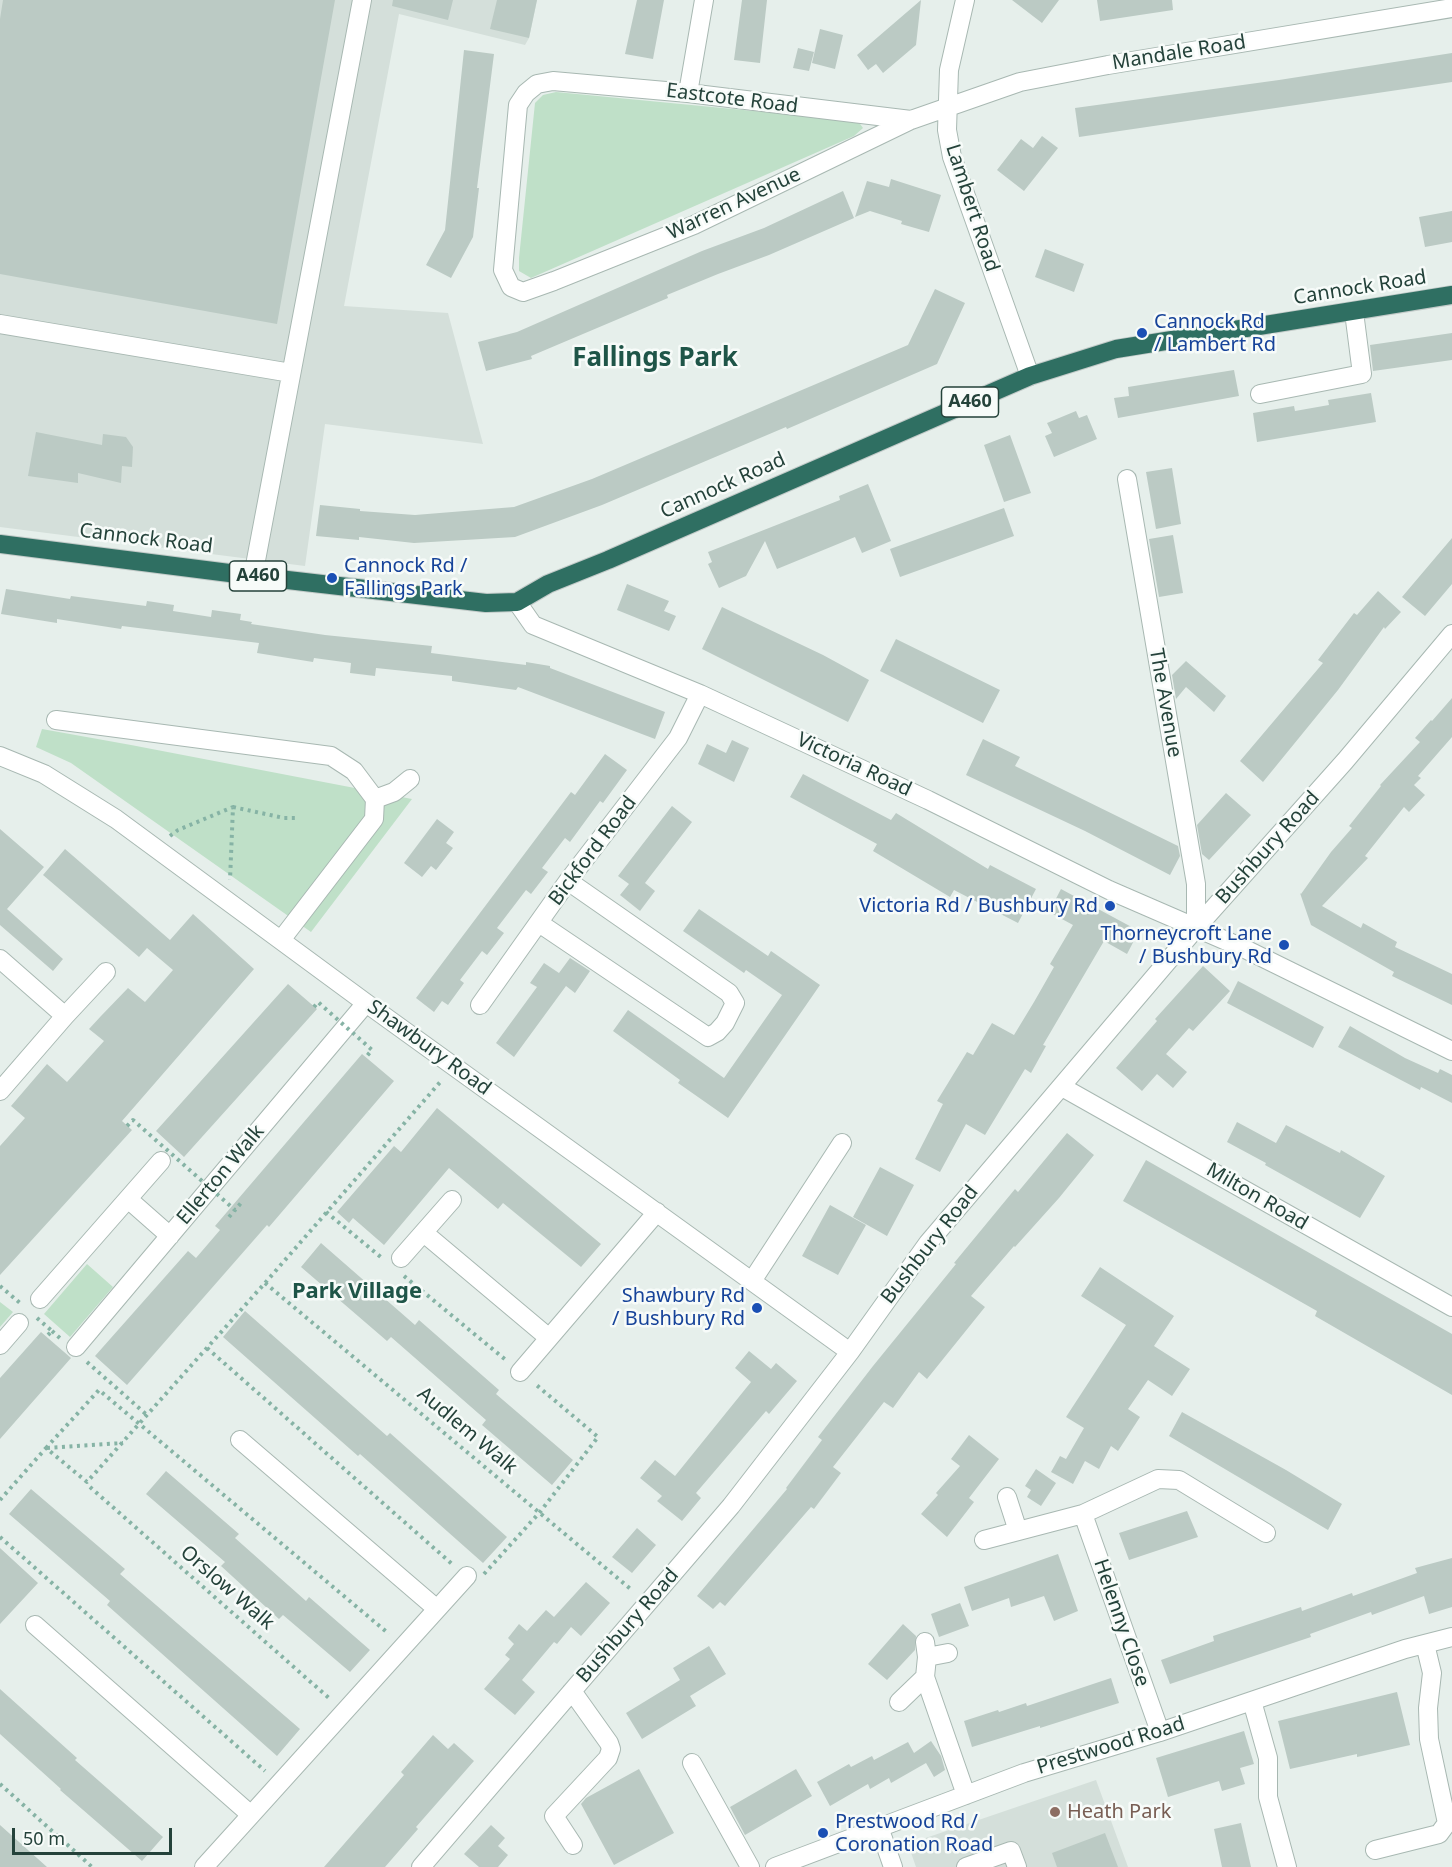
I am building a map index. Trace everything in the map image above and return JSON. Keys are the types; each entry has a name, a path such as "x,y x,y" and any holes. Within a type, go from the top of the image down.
{"highway":[{"name":"Cannock Road","path":"0,544 486,603 517,602 548,584 1030,376 1116,349 1452,295"}],"street":[{"path":"253,576 362,0"},
{"path":"688,93 704,0"},
{"name":"Lambert Road","path":"965,0 950,70 947,130 952,157 1030,376"},
{"name":"Mandale Road","path":"911,120 1020,82 1108,65 1452,8"},
{"name":"Eastcote Road","path":"553,81 688,93 911,120"},
{"name":"Warren Avenue","path":"553,81 537,84 526,93 518,105 503,270 511,286 523,292 694,225 911,120"},
{"path":"1260,394 1362,374 1354,312"},
{"path":"0,324 291,373"},
{"name":"The Avenue","path":"1127,479 1196,884 1196,928"},
{"name":"Victoria Road","path":"517,602 533,625 700,694 928,800 1109,890 1245,949 1452,1051"},
{"name":"Bushbury Road","path":"421,1867 731,1506 850,1352 928,1243 1196,928 1345,761 1452,634"},
{"name":"Bickford Road","path":"480,1005 568,881 678,738 700,694"},
{"path":"56,720 332,756 354,771 375,799 374,819 281,940"},
{"name":"Shawbury Road","path":"0,756 45,774 116,819 366,1003 850,1352"},
{"path":"375,799 394,792 410,779"},
{"path":"539,923 708,1037 717,1032 725,1023 735,1003 729,993 568,881"},
{"path":"0,959 65,1016"},
{"path":"0,1091 106,972"},
{"name":"Ellerton Walk","path":"77,1351 170,1236 366,1003"},
{"name":"Milton Road","path":"1062,1087 1452,1307"},
{"path":"752,1281 842,1143"},
{"path":"40,1299 161,1161"},
{"path":"128,1198 170,1236"},
{"path":"397,1266 452,1200"},
{"path":"520,1372 657,1212"},
{"path":"424,1233 549,1338"},
{"path":"0,1345 19,1323"},
{"path":"240,1440 437,1610"},
{"path":"984,1540 1083,1514 1158,1479 1179,1480 1266,1533"},
{"path":"1007,1497 1018,1531"},
{"name":"Helenny Close","path":"1083,1514 1160,1732"},
{"path":"204,1867 467,1576"},
{"path":"34,1625 250,1815"},
{"name":"Prestwood Road","path":"775,1867 1024,1773 1160,1732 1452,1637"},
{"path":"1375,1850 1439,1834 1447,1823 1429,1739 1428,1708 1432,1673 1425,1644"},
{"path":"948,1653 926,1649 925,1677 966,1795"},
{"path":"899,1702 925,1677"},
{"path":"572,1691 611,1749 608,1758 554,1816 573,1845"},
{"path":"1252,1701 1268,1758 1268,1797 1287,1867"},
{"path":"692,1763 750,1867"},
{"path":"879,1827 893,1867"},
{"path":"966,1867 1011,1851 1017,1867"}],"path":[{"path":"156,848 178,830 233,807 284,818 299,818"},
{"path":"230,903 233,807"},
{"path":"314,1007 318,1002 372,1050 366,1057"},
{"path":"46,1448 87,1482 266,1283 455,1066"},
{"path":"127,1126 133,1120 236,1210"},
{"path":"229,1217 242,1203"},
{"path":"207,1348 476,1583 540,1512 598,1437 397,1266 326,1212"},
{"name":"Audlem Walk","path":"266,1283 648,1604"},
{"path":"51,1331 77,1351 146,1414"},
{"path":"0,1500 99,1390 403,1646"},
{"path":"46,1448 123,1443"},
{"name":"Orslow Walk","path":"90,1487 344,1711"},
{"path":"0,1537 279,1784"},
{"path":"0,1784 92,1867"}],"shaded area":[{"path":"0,0 537,0 529,38 525,45 399,14 344,306 448,313 483,444 325,424 305,566 0,527"},
{"name":"Heath Park","path":"1096,1780 1128,1867 916,1867 908,1844"}],"green space":[{"path":"556,92 858,121 863,128 854,136 531,278 519,271 519,258 535,103 543,95"},
{"path":"42,729 412,799 311,932 71,763 36,747"},
{"path":"87,1264 113,1287 70,1337 44,1314"},
{"path":"0,1302 13,1312 0,1327"}],"building":[{"path":"3,0 335,0 277,324 0,274 0,19"},
{"path":"393,0 453,0 448,20 392,6"},
{"path":"497,0 537,0 529,38 490,29"},
{"path":"637,0 664,0 653,59 625,54"},
{"path":"742,0 767,0 760,63 734,60"},
{"path":"921,0 916,45 883,73 876,64 868,70 857,55"},
{"path":"1012,0 1059,0 1042,23"},
{"path":"1097,0 1172,0 1173,10 1100,21"},
{"path":"820,29 843,35 835,69 812,63"},
{"path":"798,48 814,52 809,71 793,68"},
{"path":"464,50 494,54 473,237 451,278 426,265 445,230"},
{"path":"1452,53 1452,82 1079,137 1075,108"},
{"path":"1042,136 1058,148 1024,191 997,170 1021,139 1033,148"},
{"path":"891,179 941,195 929,232 901,224 902,221 870,211 855,217 867,181 889,187"},
{"path":"843,191 854,218 769,255 667,295 668,298 531,356 532,359 486,371 478,342 517,332 702,251 764,228"},
{"path":"1452,211 1452,242 1425,247 1419,217"},
{"path":"1045,249 1084,264 1074,292 1035,277"},
{"path":"935,289 965,303 937,364 602,505 515,537 414,543 359,537 359,540 316,536 320,505 415,515 514,507 592,479 908,345"},
{"path":"1452,333 1452,360 1373,371 1370,345"},
{"path":"1234,370 1239,396 1118,418 1114,398 1129,396 1128,387"},
{"path":"1371,393 1376,422 1257,442 1253,413 1294,406 1295,411 1329,405 1328,400"},
{"path":"1076,411 1079,418 1087,415 1097,439 1054,457 1045,436 1052,433 1047,423"},
{"path":"36,432 102,445 103,434 126,437 133,447 132,467 122,466 121,483 78,473 78,483 28,476"},
{"path":"1010,435 1031,493 1004,502 984,445"},
{"path":"1172,468 1181,524 1156,529 1146,472"},
{"path":"868,484 891,541 862,553 855,537 777,569 765,541 746,576 719,588 708,564 712,562 708,552 840,500 839,496"},
{"path":"1004,508 1014,536 900,577 890,549"},
{"path":"1173,535 1183,593 1159,597 1149,539"},
{"path":"1452,538 1452,584 1425,616 1402,597"},
{"path":"627,584 669,601 664,611 676,616 669,631 617,610"},
{"path":"6,589 70,599 71,596 146,606 147,601 174,605 173,611 211,617 212,610 241,614 240,620 252,622 251,624 325,635 432,646 431,653 550,666 550,668 665,712 655,739 518,687 516,690 452,681 452,676 376,668 375,676 350,673 351,663 314,658 313,662 257,653 259,643 122,626 121,629 57,619 57,623 1,614"},
{"path":"1378,591 1401,612 1385,629 1384,627 1338,690 1263,782 1240,761 1323,663 1318,660 1354,613 1357,615"},
{"path":"722,607 823,655 869,680 848,722 702,649"},
{"path":"896,639 1000,690 983,723 880,671"},
{"path":"1186,661 1226,696 1214,712 1186,687 1176,699 1172,675"},
{"path":"1452,698 1452,737 1418,776 1421,778 1414,785 1425,795 1409,812 1404,807 1365,856 1368,858 1322,906 1361,928 1363,923 1397,942 1395,947 1452,974 1452,1005 1392,976 1394,972 1311,925 1300,893 1352,828 1349,826 1380,785 1420,742 1415,738"},
{"path":"983,739 1020,757 1015,766 1178,846 1180,856 1170,875 1085,831 966,775"},
{"path":"732,740 749,748 734,782 698,764 707,744 726,753"},
{"path":"605,754 627,770 603,803 600,801 570,842 565,838 542,868 548,872 531,894 526,890 497,928 504,933 487,955 482,951 460,980 464,983 448,1005 442,1001 434,1012 416,998 571,792 575,795"},
{"path":"803,774 891,820 896,813 988,869 990,865 1036,889 1018,923 954,890 950,897 873,851 877,844 790,797"},
{"path":"1226,793 1251,815 1209,860 1202,854 1197,825"},
{"path":"672,806 692,822 645,883 655,891 640,911 620,895 629,884 618,876"},
{"path":"437,819 454,832 446,843 453,848 436,870 431,866 422,877 404,863"},
{"path":"0,829 44,867 7,909 63,959 53,971 0,925"},
{"path":"65,849 170,940 193,914 254,969 122,1121 132,1130 0,1275 0,1146 25,1118 11,1106 47,1064 67,1082 104,1041 89,1029 101,1016 128,988 145,1002 173,970 147,948 139,957 43,875"},
{"path":"1061,889 1139,931 1127,954 1104,941 1043,1045 1046,1046 1031,1073 1025,1069 985,1135 966,1124 940,1172 915,1159 943,1104 937,1101 967,1052 973,1055 992,1023 1014,1035 1034,1002 1054,967 1050,964 1073,925 1049,912"},
{"path":"699,909 768,956 771,951 820,985 728,1118 678,1083 680,1080 613,1031 628,1010 724,1078 782,995 746,970 744,973 683,931"},
{"path":"570,958 590,971 575,993 566,986 514,1057 496,1043 537,987 530,983 544,963 559,973"},
{"path":"1203,966 1230,991 1193,1031 1189,1028 1166,1054 1187,1072 1173,1088 1157,1074 1142,1091 1116,1068 1157,1021 1155,1019"},
{"path":"1238,981 1324,1027 1313,1048 1227,1003"},
{"path":"288,984 317,1009 184,1157 156,1131"},
{"path":"1350,1026 1405,1058 1438,1073 1440,1069 1452,1075 1452,1103 1421,1087 1420,1090 1338,1047"},
{"path":"362,1054 394,1081 269,1227 267,1225 127,1385 95,1356 188,1251 196,1258 220,1230 215,1226"},
{"path":"437,1108 601,1244 581,1267 503,1203 498,1209 449,1168 384,1245 353,1218 349,1223 337,1212 394,1146 401,1152"},
{"path":"1237,1122 1276,1143 1286,1125 1340,1153 1341,1150 1385,1176 1360,1218 1227,1142"},
{"path":"1067,1133 1094,1155 1059,1198 971,1296 985,1307 927,1379 919,1372 893,1408 884,1402 833,1467 841,1473 814,1509 811,1507 725,1606 720,1602 713,1609 697,1596 787,1489 822,1440 818,1437 956,1264 954,1263 1015,1189 1018,1192"},
{"path":"1146,1160 1452,1334 1452,1395 1315,1316 1317,1311 1123,1201"},
{"path":"880,1167 914,1185 887,1236 853,1217"},
{"path":"830,1205 866,1225 838,1275 802,1256"},
{"path":"321,1243 415,1325 419,1320 499,1390 496,1394 573,1460 552,1485 482,1425 486,1420 391,1337 387,1341 301,1267"},
{"path":"1100,1267 1174,1316 1154,1346 1190,1369 1172,1396 1148,1380 1128,1409 1140,1417 1118,1451 1111,1446 1099,1469 1085,1461 1073,1484 1051,1472 1060,1456 1066,1459 1084,1428 1066,1417 1126,1325 1081,1296"},
{"path":"245,1311 387,1436 390,1433 507,1537 483,1563 223,1337"},
{"path":"41,1332 71,1358 0,1439 0,1378"},
{"path":"749,1351 771,1369 776,1363 797,1381 769,1414 766,1411 696,1493 701,1498 682,1521 657,1501 662,1496 640,1478 655,1460 675,1476 751,1382 735,1368"},
{"path":"1182,1412 1342,1504 1328,1530 1169,1436"},
{"path":"969,1435 999,1459 969,1498 974,1502 947,1537 921,1514 960,1466 951,1459"},
{"path":"1036,1469 1056,1483 1041,1506 1027,1497 1031,1490 1025,1486"},
{"path":"166,1471 239,1534 235,1538 306,1601 309,1597 370,1650 350,1672 283,1615 279,1619 221,1566 225,1562 146,1494"},
{"path":"31,1489 125,1569 120,1574 300,1729 277,1756 107,1605 110,1601 9,1514"},
{"path":"1187,1511 1198,1537 1129,1560 1119,1533"},
{"path":"637,1528 656,1545 632,1573 612,1557"},
{"path":"0,1548 38,1583 0,1624"},
{"path":"1058,1554 1078,1611 1054,1621 1044,1596 1011,1607 1009,1598 972,1611 964,1587"},
{"path":"1452,1558 1452,1607 1429,1614 1424,1596 1372,1615 1371,1612 1310,1634 1311,1637 1170,1684 1161,1660 1214,1641 1213,1636 1301,1607 1302,1611 1352,1593 1353,1596 1417,1573 1415,1568"},
{"path":"586,1582 610,1603 581,1636 571,1627 557,1644 554,1642 522,1680 535,1692 515,1715 484,1689 510,1659 505,1655 514,1644 508,1638 519,1624 527,1631 546,1610 554,1617"},
{"path":"960,1603 969,1626 939,1637 931,1614"},
{"path":"903,1624 916,1636 915,1650 887,1680 868,1664"},
{"path":"709,1646 726,1674 690,1696 696,1706 642,1739 626,1713 680,1680 673,1668"},
{"path":"1111,1678 1119,1703 972,1747 964,1721 1026,1703 1027,1706"},
{"path":"0,1689 77,1758 75,1760 163,1837 142,1861 0,1734"},
{"path":"1397,1692 1410,1745 1290,1769 1278,1721"},
{"path":"1244,1731 1254,1764 1240,1768 1245,1784 1222,1791 1219,1781 1168,1797 1156,1758"},
{"path":"433,1735 448,1749 454,1743 474,1761 416,1827 418,1829 385,1867 324,1867 404,1775 401,1772"},
{"path":"931,1741 941,1756 945,1770 934,1777 926,1763 891,1783 889,1778 870,1789 868,1784 830,1806 817,1782 849,1764 851,1767 872,1756 874,1760 908,1742 914,1753"},
{"path":"639,1769 674,1833 614,1865 581,1804 586,1798"},
{"path":"796,1769 812,1796 745,1835 730,1807"},
{"path":"1241,1823 1251,1867 1222,1867 1214,1829"},
{"path":"0,1825 47,1867 0,1867"},
{"path":"491,1825 505,1838 498,1846 508,1855 498,1867 479,1867 464,1854"},
{"path":"1105,1833 1118,1867 1057,1867 1052,1853"}],"place":[{"name":"Cannock Rd / Lambert Rd","path":"1142,333"},
{"name":"Cannock Rd / Fallings Park","path":"332,578"},
{"name":"Victoria Rd / Bushbury Rd","path":"1110,906"},
{"name":"Thorneycroft Lane / Bushbury Rd","path":"1284,945"},
{"name":"Shawbury Rd / Bushbury Rd","path":"757,1308"},
{"name":"Heath Park","path":"1055,1812"},
{"name":"Prestwood Rd / Coronation Road","path":"823,1833"}],"district":[{"name":"Fallings Park","path":"655,359"},
{"name":"Park Village","path":"357,1292"}]}
